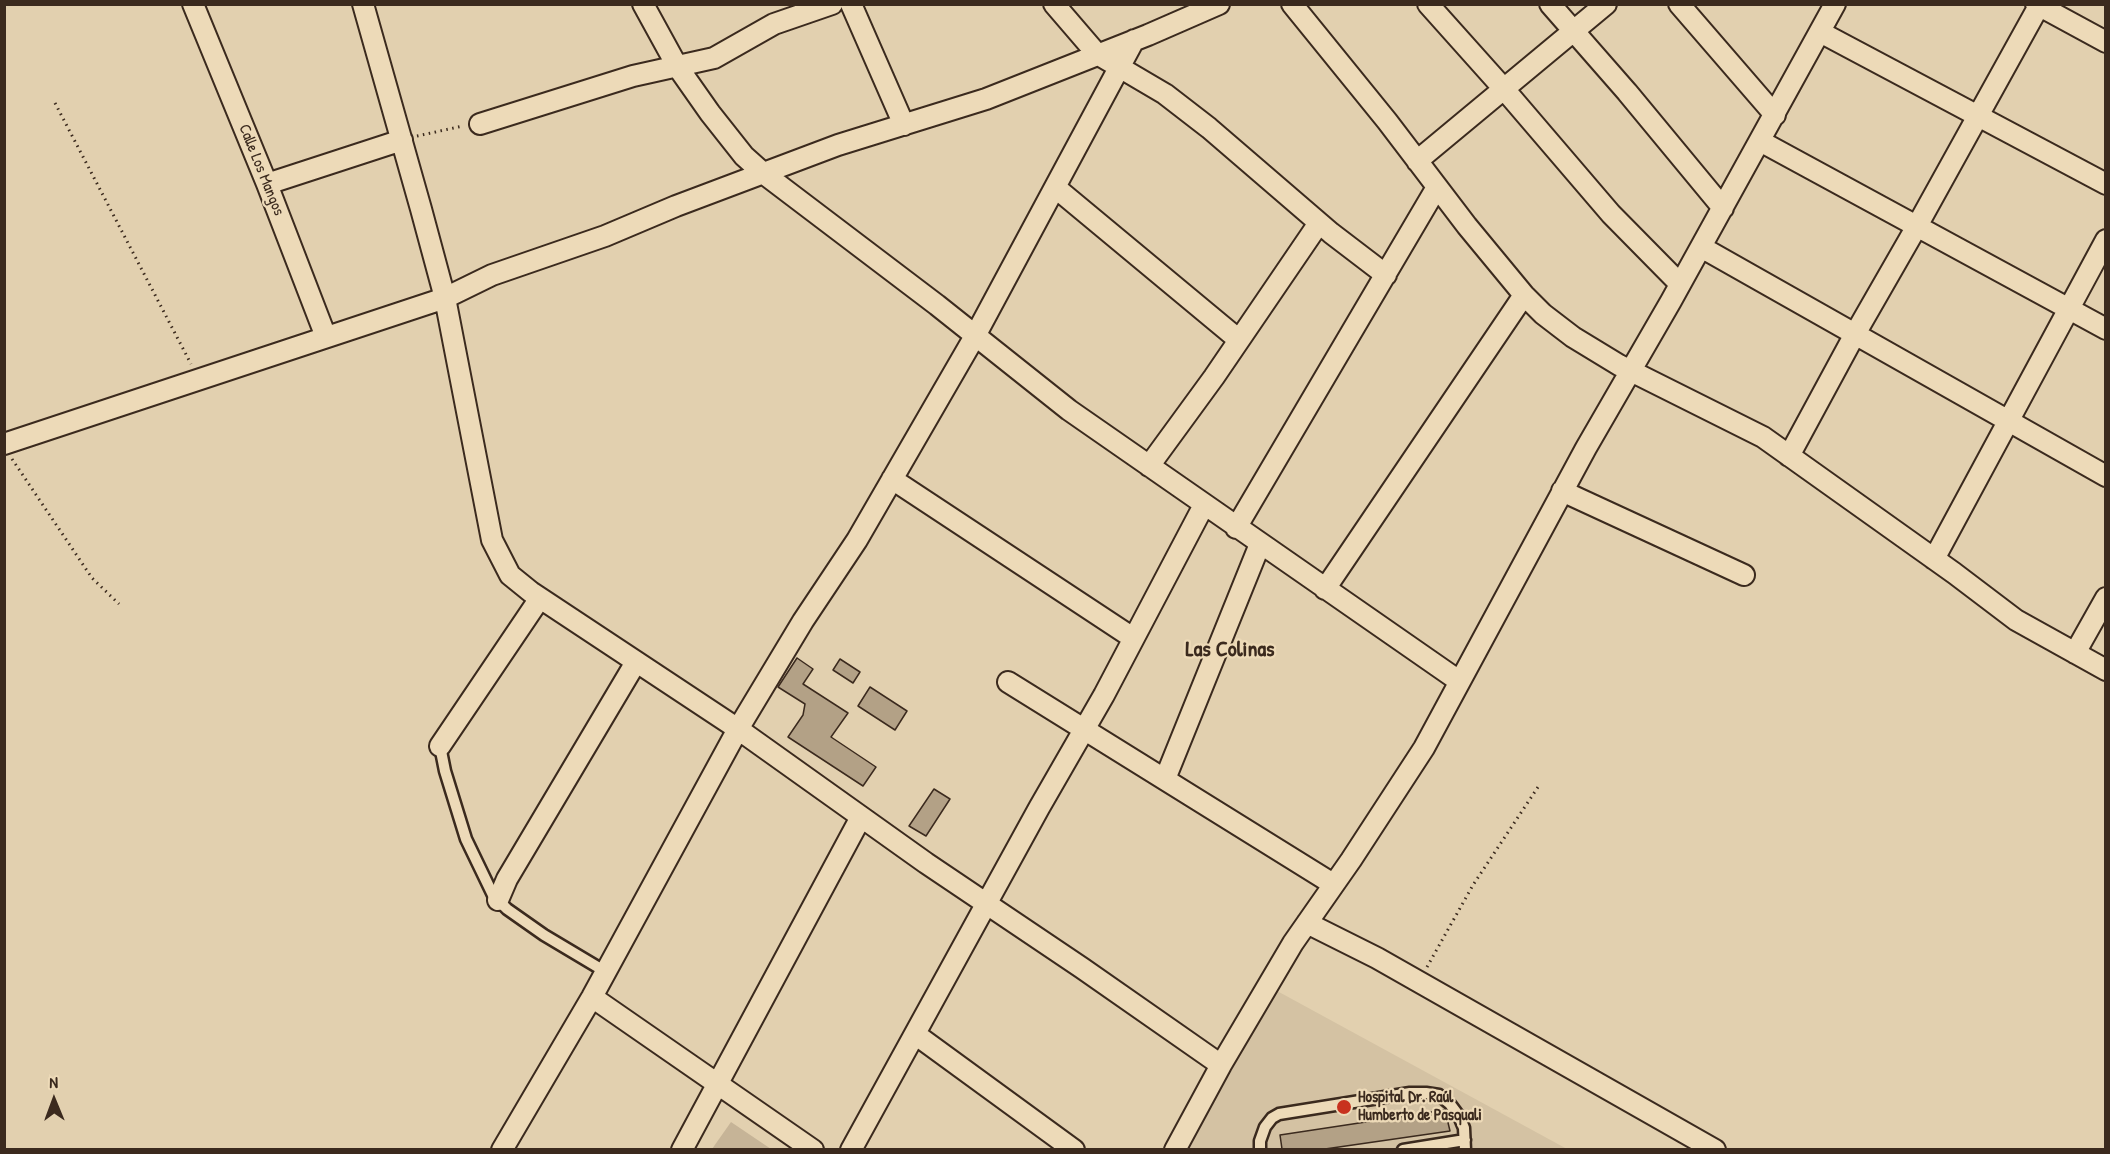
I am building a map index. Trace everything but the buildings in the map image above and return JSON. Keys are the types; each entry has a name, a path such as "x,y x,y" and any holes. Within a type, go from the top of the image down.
{"street":[{"name":"Calle Los Mangos","path":"193,4 267,184 326,337"},
{"path":"363,4 445,298 492,540 510,575 540,598 738,729 861,817 1221,1065"},
{"path":"643,4 677,66 730,140 763,173 1069,410 1459,681"},
{"path":"480,124 633,76 714,58 774,24 832,4"},
{"path":"851,4 904,125"},
{"path":"1054,4 1097,54 1165,94 1209,128 1319,223 1386,275"},
{"path":"7,450 199,379 445,298 492,275 605,236 838,144 986,99 1219,4"},
{"path":"1292,4 1524,295 1543,314 1573,337 1630,371 1763,437 2016,620 2106,670"},
{"path":"1428,4 1611,214 1680,284"},
{"path":"1550,4 1627,92 1723,208"},
{"path":"1417,161 1606,4"},
{"path":"1679,4 1775,115"},
{"path":"1175,1149 1221,1065 1306,923 1424,748 1562,491 1761,141 1834,4"},
{"path":"1789,456 2038,5 2106,42"},
{"path":"1820,32 2106,184"},
{"path":"502,1149 592,997 738,729 803,621 857,540 975,336 1134,40"},
{"path":"267,184 402,140"},
{"path":"1761,141 2106,329"},
{"path":"1236,528 1437,187"},
{"path":"1056,188 1239,340"},
{"path":"1149,466 1214,377 1319,223"},
{"path":"1934,559 2106,240"},
{"path":"1701,247 2106,476"},
{"path":"1325,589 1524,295"},
{"path":"892,479 1133,638"},
{"path":"1562,491 1744,575"},
{"path":"851,1149 1085,729 1204,505"},
{"path":"1165,779 1260,544"},
{"path":"440,746 540,598"},
{"path":"2075,653 2106,598"},
{"path":"498,900 507,879 636,662"},
{"path":"1008,682 1333,884"},
{"path":"682,1149 861,817"},
{"path":"1306,923 1418,981 1716,1149"},
{"path":"592,997 813,1149"},
{"path":"915,1034 1074,1149"}],"lane":[{"path":"440,746 445,771 466,839 493,895 507,909 544,935 606,972"},
{"path":"1260,1149 1265,1127 1272,1118 1279,1114 1410,1093 1439,1095 1450,1104 1464,1128 1465,1145 1403,1149"}],"path":[{"path":"55,104 199,379"},
{"path":"402,140 460,126 480,124"},
{"path":"7,450 92,578 119,604"},
{"path":"1418,981 1473,885 1538,787"}],"shaded area":[{"name":"Hospital Dr. Raúl Humberto de Pasquali","path":"1268,986 1567,1149 1175,1150"},
{"path":"731,1122 771,1149 712,1149"}],"place":[{"name":"Hospital Dr. Raúl Humberto de Pasquali","path":"1344,1107"}],"district":[{"name":"Las Colinas","path":"1230,650"}]}
